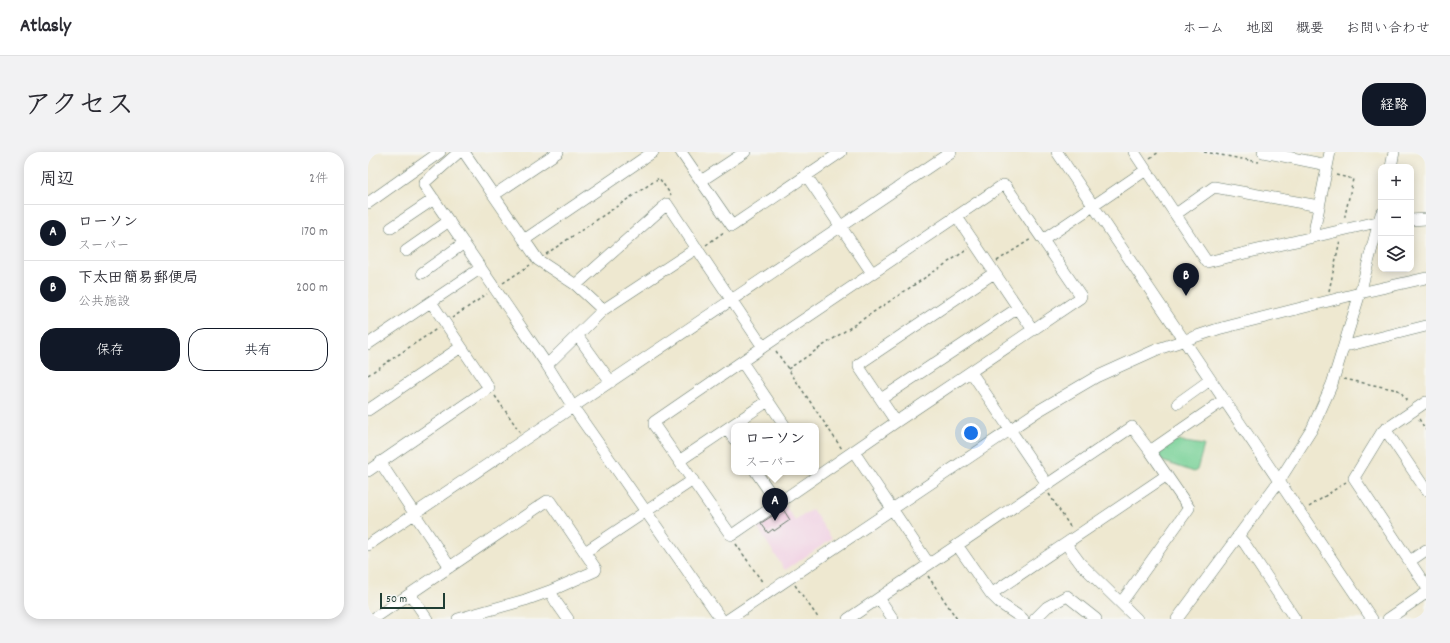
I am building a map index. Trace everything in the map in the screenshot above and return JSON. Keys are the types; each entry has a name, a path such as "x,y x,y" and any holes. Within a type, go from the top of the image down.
{"street":[{"path":"368,203 440,152"},
{"path":"460,152 424,183 424,185 573,407 721,619"},
{"path":"464,152 538,260 576,285 603,310"},
{"path":"494,195 558,152"},
{"path":"681,152 732,226 837,153"},
{"path":"701,181 745,152"},
{"path":"368,545 951,152"},
{"path":"1056,152 1372,619"},
{"path":"1134,152 1207,262 1342,230 1378,219"},
{"path":"1263,152 1326,169"},
{"path":"1313,237 1330,152"},
{"path":"1392,164 1394,152"},
{"path":"524,240 647,154"},
{"path":"1044,240 1146,170"},
{"path":"806,175 872,273"},
{"path":"816,475 778,504 732,535 679,461 654,422 1003,185 1006,186 1081,296 1080,298 854,452 819,473"},
{"path":"1176,214 1214,187 1319,206"},
{"path":"391,228 434,199"},
{"path":"576,285 667,204 701,247 732,300 763,347"},
{"path":"957,217 1033,330"},
{"path":"1414,220 1426,219"},
{"path":"406,251 449,221"},
{"path":"1177,619 1279,482 1312,429 1324,405 1345,345 1378,226"},
{"path":"422,273 464,244"},
{"path":"546,365 603,310 701,247"},
{"path":"368,344 481,268"},
{"path":"896,422 859,367 859,364 994,273"},
{"path":"729,619 1060,397 1090,380 1133,360 1183,340 1218,329 1426,278"},
{"path":"368,471 489,388 431,302"},
{"path":"881,399 1018,308"},
{"path":"1345,345 1426,326"},
{"path":"577,335 611,382"},
{"path":"368,410 461,347"},
{"path":"742,362 783,423"},
{"path":"971,372 1011,430 1045,485"},
{"path":"1178,403 1210,380"},
{"path":"1150,451 1224,400"},
{"path":"736,423 768,401"},
{"path":"1426,402 1382,432 1354,477 1426,586"},
{"path":"679,461 731,426"},
{"path":"848,619 1132,427 1167,475 1189,510 1121,604"},
{"path":"727,429 731,435"},
{"path":"1385,429 1426,490"},
{"path":"854,452 929,564"},
{"path":"380,462 450,567"},
{"path":"758,475 778,504"},
{"path":"991,594 1167,475"},
{"path":"585,552 693,480"},
{"path":"373,619 547,501 550,501 596,569 595,571 550,591 525,600 458,619"},
{"path":"1238,536 1245,544 1295,619"},
{"path":"1066,544 1080,563 1137,619"},
{"path":"957,546 991,594 1001,604 1024,619"},
{"path":"1410,561 1426,550"},
{"path":"550,591 568,619"},
{"path":"1388,619 1426,593"},
{"path":"410,594 427,619"},
{"path":"1035,619 1047,608 1065,596 1096,619"},
{"path":"879,598 893,619"}],"path":[{"path":"1326,169 1353,179 1329,292"},
{"path":"701,247 732,226"},
{"path":"788,369 969,248"},
{"path":"368,375 495,289"},
{"path":"1342,378 1398,390 1401,392 1426,430"},
{"path":"489,388 525,440"},
{"path":"1306,509 1354,477"},
{"path":"1045,485 1077,536"},
{"path":"730,534 763,583"},
{"path":"796,585 819,619"}],"shaded area":[{"path":"784,504 795,521 812,509 832,539 785,570 755,524"}],"green space":[{"path":"1172,440 1204,445 1197,470 1194,472 1162,461 1157,454 1157,451"}],"building":[{"path":"783,509 790,520 774,531 773,529 768,533 761,523"}],"place":[{"name":"下太田簡易郵便局","path":"1186,296"},
{"name":"ローソン","path":"775,521"}]}
